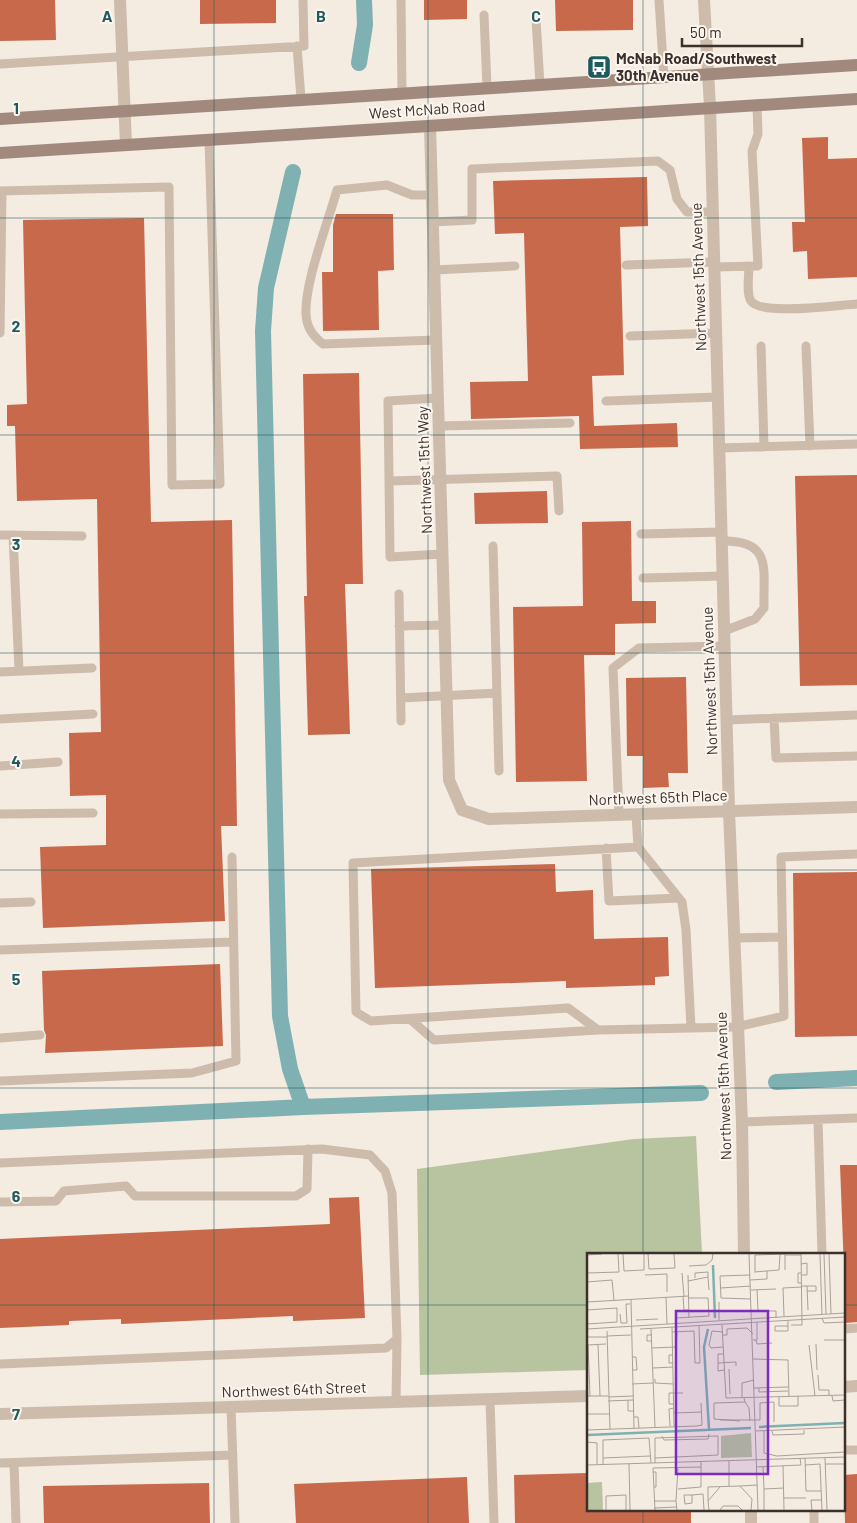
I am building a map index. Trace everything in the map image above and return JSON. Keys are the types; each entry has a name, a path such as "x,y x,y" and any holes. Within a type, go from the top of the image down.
{"main road":[{"name":"West McNab Road","path":"0,119 402,92 857,66"},
{"name":"West McNab Road","path":"0,153 857,99"}],"street":[{"path":"120,0 126,145"},
{"name":"Northwest 15th Avenue","path":"704,0 710,108 729,811 736,1027 742,1122 744,1253"},
{"name":"Northwest 15th Way","path":"430,126 449,780 462,810"},
{"name":"Northwest 65th Place","path":"462,810 489,820 857,807"},
{"path":"844,1387 857,1386"},
{"name":"Northwest 64th Street","path":"0,1414 587,1396"},
{"path":"751,1510 751,1523"}],"lane":[{"path":"0,64 304,46 303,0"},
{"path":"401,0 402,92"},
{"path":"659,0 664,77"},
{"path":"484,15 487,88"},
{"path":"536,19 540,84"},
{"path":"297,46 301,99"},
{"path":"626,265 714,264 758,266 752,152 758,134 757,105"},
{"path":"0,333 1,191 169,187 172,485 220,484 209,140"},
{"path":"433,222 472,220 472,169 658,160 670,170 677,199 687,212 713,212"},
{"path":"432,195 412,195 387,185 337,190 306,295 306,316 312,335 323,344 436,340"},
{"path":"434,270 515,266"},
{"path":"748,266 750,298 756,306 770,309 857,304"},
{"path":"630,336 716,333"},
{"path":"760,346 764,447"},
{"path":"806,346 810,446"},
{"path":"606,401 718,397"},
{"path":"438,398 388,401 390,557 442,554"},
{"path":"439,426 570,423"},
{"path":"719,448 857,444"},
{"path":"389,482 557,476 559,511"},
{"path":"641,534 722,537 741,541 754,547 763,560 764,608 755,619 724,631"},
{"path":"0,535 82,536"},
{"path":"13,535 19,671"},
{"path":"493,546 499,771"},
{"path":"643,578 723,576"},
{"path":"399,594 402,721"},
{"path":"399,626 445,625"},
{"path":"618,815 612,668 640,648 725,646"},
{"path":"0,672 92,668"},
{"path":"401,698 496,693"},
{"path":"0,719 93,714"},
{"path":"727,720 857,716"},
{"path":"774,718 776,758 857,756"},
{"path":"0,766 58,762"},
{"path":"0,814 94,813"},
{"path":"636,815 638,847 682,902 686,930 690,1028"},
{"path":"598,1030 568,1008 371,1021 356,1012 353,863 638,847"},
{"path":"606,848 609,901 679,898"},
{"path":"410,1019 434,1040 598,1030 736,1027 784,1016 780,857 857,854"},
{"path":"0,1081 192,1074 236,1061 232,857"},
{"path":"0,903 31,902"},
{"path":"734,938 782,937"},
{"path":"0,950 233,942"},
{"path":"0,1038 40,1035"},
{"path":"742,1122 857,1118"},
{"path":"818,1120 822,1253"},
{"path":"0,1163 308,1150 370,1154 385,1170 392,1194 397,1339 396,1402"},
{"path":"0,1202 56,1201 64,1191 126,1186 135,1196 296,1196 307,1190 308,1150"},
{"path":"844,1329 857,1328"},
{"path":"0,1364 386,1348 397,1339"},
{"path":"490,1400 494,1523"},
{"path":"231,1407 235,1523"},
{"path":"844,1450 857,1450"},
{"path":"0,1464 233,1455"},
{"path":"14,1463 16,1523"},
{"path":"814,1510 814,1523"}],"green space":[{"path":"696,1136 702,1253 587,1253 587,1370 420,1375 417,1169 634,1139"}],"building":[{"path":"0,0 55,0 56,40 0,41"},
{"path":"200,0 276,0 276,23 200,24"},
{"path":"424,0 467,0 467,19 424,20"},
{"path":"555,0 633,0 633,30 556,31"},
{"path":"828,137 828,159 857,158 857,277 808,279 807,251 793,252 792,222 805,222 802,138"},
{"path":"647,177 648,226 620,227 624,375 592,376 594,426 677,423 678,447 580,449 579,416 471,419 470,382 528,381 524,233 495,234 493,181"},
{"path":"336,214 393,214 394,270 378,271 379,330 323,331 322,272 333,272 333,225"},
{"path":"144,218 151,522 232,520 237,826 221,826 225,921 43,928 40,847 106,845 106,795 70,796 69,733 101,732 97,499 17,501 15,426 7,426 7,405 27,404 23,220"},
{"path":"359,373 363,584 345,584 350,734 308,735 304,596 307,596 303,374"},
{"path":"857,475 857,685 800,686 795,476"},
{"path":"547,491 548,523 475,524 474,493"},
{"path":"631,521 632,601 656,601 656,623 615,624 615,655 584,655 587,781 516,782 513,607 583,606 582,522"},
{"path":"686,677 688,773 668,773 669,787 643,788 643,756 627,756 626,678"},
{"path":"555,864 556,892 593,890 594,939 668,937 669,976 655,977 655,985 566,988 566,981 375,988 371,869"},
{"path":"857,872 857,1036 795,1037 793,873"},
{"path":"220,964 223,1046 45,1053 46,1035 44,1030 42,971"},
{"path":"840,1165 857,1165 857,1322 846,1323"},
{"path":"359,1197 365,1318 293,1321 293,1316 121,1324 121,1319 69,1321 69,1325 0,1328 0,1239 330,1224 329,1198"},
{"path":"587,1473 587,1510 691,1510 691,1523 515,1523 514,1475"},
{"path":"857,1474 857,1523 845,1523 844,1475"},
{"path":"467,1477 469,1523 296,1523 294,1484"},
{"path":"209,1483 210,1523 44,1523 43,1486"}],"waterway":[{"path":"359,63 365,25 364,0"},
{"path":"293,172 266,288 263,331 280,1016 290,1069 303,1107"},
{"path":"776,1082 857,1078"},
{"path":"0,1122 303,1107 701,1093"}],"place":[{"name":"McNab Road/Southwest 30th Avenue","path":"599,67"}]}
